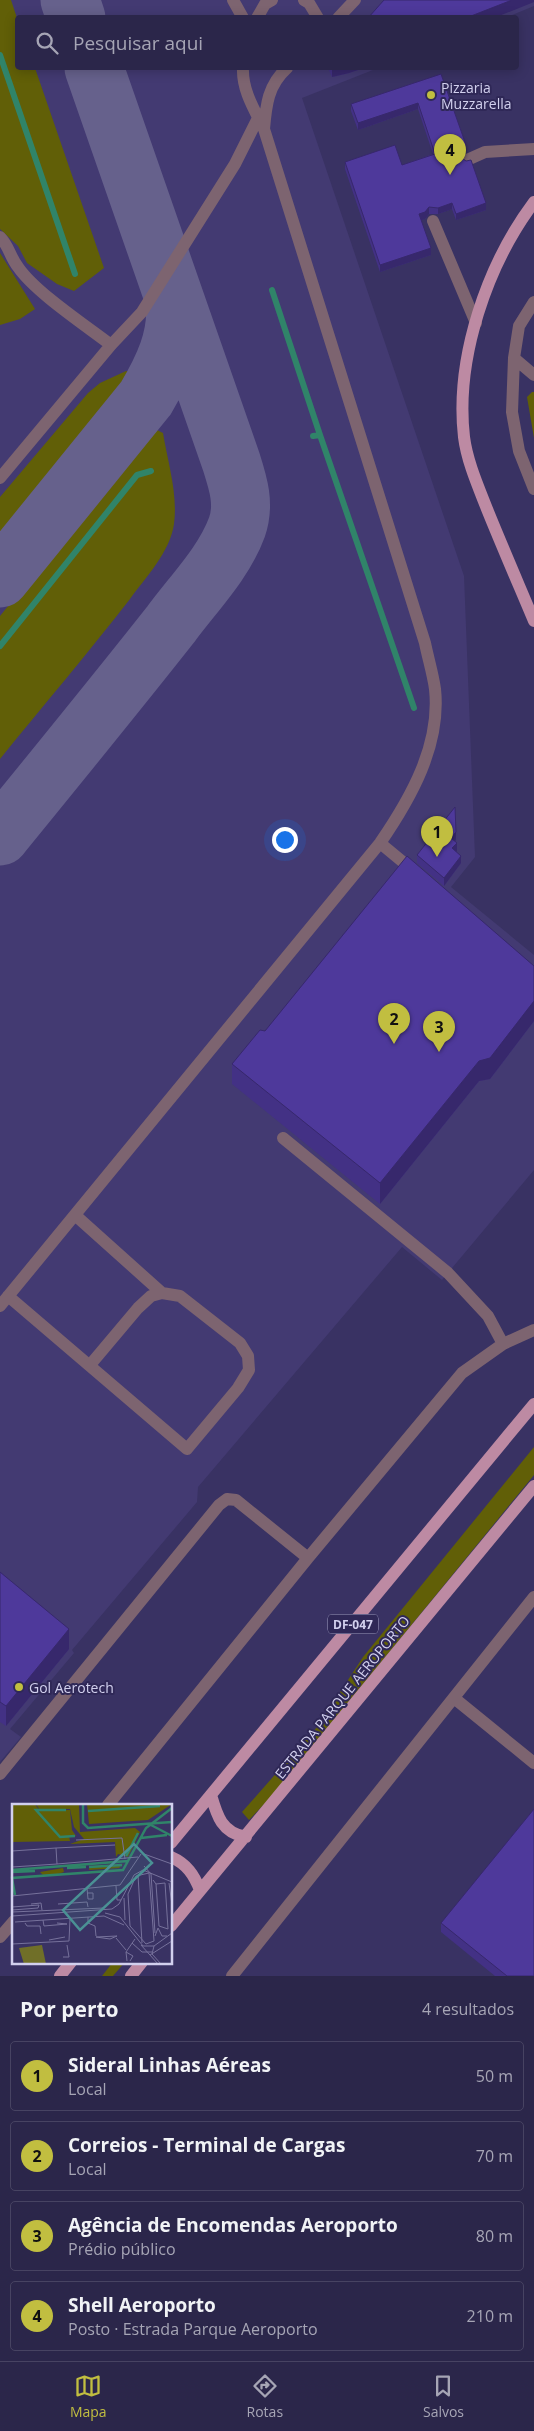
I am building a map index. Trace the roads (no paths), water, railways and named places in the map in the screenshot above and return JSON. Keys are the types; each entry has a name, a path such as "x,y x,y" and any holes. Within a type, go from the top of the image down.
{"main road":[{"path":"534,202 514,229 494,271 476,323 462,382 464,437 473,474 534,621"},
{"name":"DF-047","path":"172,1843 534,1404"},
{"name":"ESTRADA PARQUE AEROPORTO","path":"172,1925 534,1486"},
{"path":"211,1795 218,1819 226,1829 246,1837"},
{"path":"172,1858 189,1870 200,1890"},
{"path":"60,1976 69,1964"},
{"path":"130,1976 140,1964"}],"street":[{"path":"233,0 241,15"},
{"path":"259,15 265,4 272,0"},
{"path":"304,0 313,7 317,15"},
{"path":"341,15 355,0"},
{"path":"90,1365 138,1308 152,1296 162,1293 180,1296 240,1343 248,1356 249,1370 238,1388 187,1449 90,1365 4,1301 380,843 403,810 418,780 428,752 433,723 435,689 425,643 261,123 248,98 243,79 243,70"},
{"path":"0,478 111,345 142,312 261,123 271,88 285,70"},
{"path":"466,160 485,152 534,149"},
{"path":"433,221 476,323"},
{"path":"0,237 7,245 17,267 23,273 40,289 111,345"},
{"path":"534,302 519,326 514,358 512,412 519,451 534,489"},
{"path":"514,358 534,375"},
{"path":"380,843 424,879"},
{"path":"284,1138 447,1272 488,1316 503,1344"},
{"path":"75,1215 162,1293"},
{"path":"109,1804 308,1558 462,1373 503,1344 534,1330"},
{"path":"0,1774 220,1505 228,1499 236,1500 308,1558"},
{"path":"232,1976 534,1597"},
{"path":"454,1698 534,1763"},
{"path":"0,1937 12,1923"}],"waterway":[{"path":"0,55 75,274"},
{"path":"272,290 320,435"},
{"path":"313,436 320,435 414,708"},
{"path":"0,646 137,475 151,471"}],"place":[{"name":"Pizzaria Muzzarella","path":"431,95"},
{"name":"Shell Aeroporto","path":"450,175"},
{"name":"Sideral Linhas Aéreas","path":"437,857"},
{"name":"Correios - Terminal de Cargas","path":"394,1044"},
{"name":"Agência de Encomendas Aeroporto","path":"439,1052"},
{"name":"Gol Aerotech","path":"19,1687"}]}
